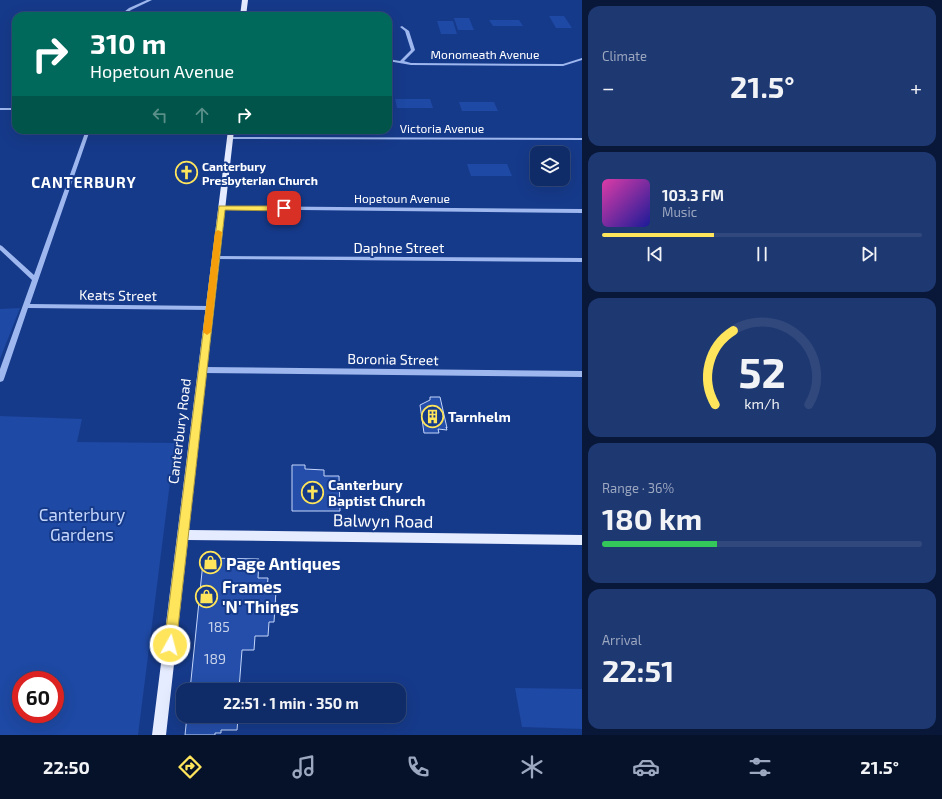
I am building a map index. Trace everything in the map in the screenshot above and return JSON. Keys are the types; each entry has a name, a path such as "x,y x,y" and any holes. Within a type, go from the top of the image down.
{"main road":[{"path":"244,12 245,0"},
{"name":"Canterbury Road","path":"159,735 230,134"},
{"name":"Balwyn Road","path":"183,535 582,540"}],"street":[{"path":"126,12 150,0"},
{"path":"401,62 413,50 407,31 402,27"},
{"name":"Monomeath Avenue","path":"392,61 411,64 563,65 582,59"},
{"path":"0,109 12,109"},
{"path":"0,379 87,134"},
{"name":"Victoria Avenue","path":"230,134 582,138"},
{"name":"Hopetoun Avenue","path":"221,208 582,211"},
{"path":"0,247 35,280"},
{"name":"Daphne Street","path":"215,258 582,260"},
{"name":"Keats Street","path":"26,306 210,308"},
{"name":"Boronia Street","path":"203,370 582,374"}],"green space":[{"path":"549,16 564,16 572,28 556,28"},
{"path":"454,18 469,18 474,30 458,30"},
{"path":"489,20 519,20 523,26 493,26"},
{"path":"437,21 453,21 457,34 441,34"},
{"path":"395,99 430,99 433,108 397,108"},
{"path":"459,102 494,102 498,111 462,111"},
{"path":"467,164 507,164 512,176 471,176"},
{"path":"20,308 0,359 0,309"},
{"name":"Canterbury Gardens","path":"0,416 82,419 77,442 175,443 138,735 0,735"},
{"path":"515,688 582,689 582,729 522,727"}],"building":[{"name":"Tarnhelm","path":"430,397 440,397 447,430 438,429 439,433 424,433 420,405 430,400"},
{"path":"292,465 305,465 305,469 324,470 324,476 339,476 340,511 292,511"},
{"path":"207,558 259,559 258,578 268,578 267,591 276,591 274,622 269,622 268,636 255,636 254,650 242,650 239,683 191,683 203,562"},
{"path":"186,723 238,723 237,730 221,730 221,733 215,733 215,735 185,735"}],"slow traffic":[{"path":"207,332 218,232"}],"place":[{"name":"Canterbury Presbyterian Church","path":"186,173"},
{"name":"Tarnhelm","path":"433,416"},
{"name":"Canterbury Baptist Church","path":"313,492"},
{"name":"Page Antiques","path":"211,563"},
{"name":"Frames 'N' Things","path":"206,596"}],"district":[{"name":"CANTERBURY","path":"84,182"}],"route":[{"path":"170,645 221,208 284,208"}]}
